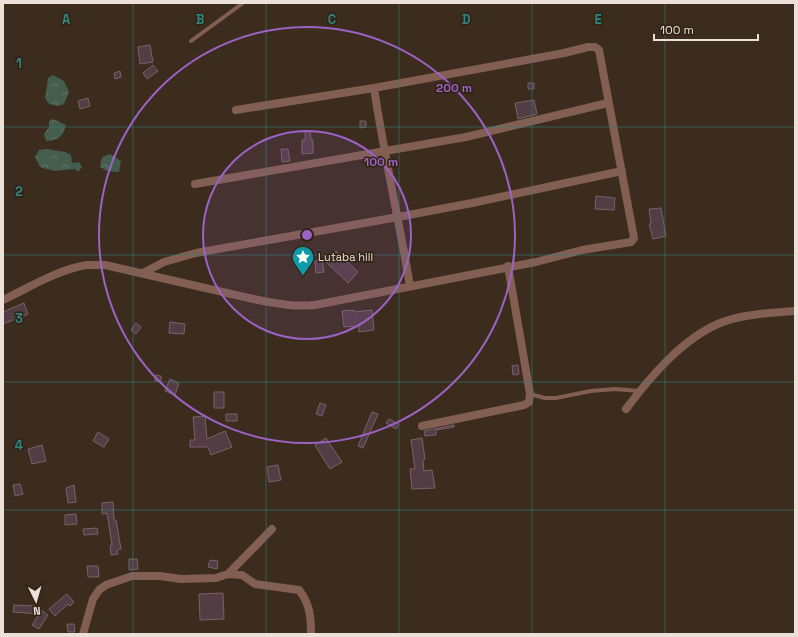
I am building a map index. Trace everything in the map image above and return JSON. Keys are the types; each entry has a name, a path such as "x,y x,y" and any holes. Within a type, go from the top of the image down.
{"street":[{"path":"3,300 70,269 86,265 105,265 282,305 316,305 508,266 536,262 582,250 631,242 634,238 599,50 595,47 588,47 564,53 374,88 236,110"},
{"path":"374,88 384,151 410,286"},
{"path":"195,184 466,137 608,103"},
{"path":"143,274 164,262 196,253 398,218 622,171"},
{"path":"422,426 524,405 529,402 530,394 508,266"},
{"path":"626,409 640,391 683,346 720,323 743,317 795,311"},
{"path":"228,574 272,529"},
{"path":"83,634 93,599 99,590 117,580 132,576 160,576 181,579 216,578 228,574 242,576 255,584 298,590 309,606 311,615 311,634"}],"lane":[{"path":"191,40 243,3"},
{"path":"530,394 544,398 556,398 591,391 615,389 640,391"}],"green space":[{"path":"53,75 64,81 69,92 64,104 58,106 49,104 45,98 48,78"},
{"path":"53,119 66,125 62,135 57,139 46,141 44,134 49,127 49,121"},
{"path":"47,149 65,152 71,155 72,163 79,162 82,167 78,172 75,169 54,171 40,167 35,157 39,150"},
{"path":"110,154 121,161 119,172 107,171 100,167 102,157"}],"building":[{"path":"150,45 153,62 140,64 138,47"},
{"path":"153,65 158,71 147,79 143,73"},
{"path":"120,71 121,77 115,79 114,73"},
{"path":"528,83 534,83 534,89 528,89"},
{"path":"88,98 90,106 80,109 78,101"},
{"path":"534,100 537,114 518,119 515,103"},
{"path":"360,121 366,121 366,127 360,128"},
{"path":"310,131 311,140 313,140 313,153 302,154 302,140 305,140 305,132"},
{"path":"281,149 288,149 290,161 282,162"},
{"path":"596,196 615,198 614,210 595,209"},
{"path":"661,208 666,236 653,239 649,224 651,224 649,209"},
{"path":"336,251 358,272 348,283 323,259 329,259"},
{"path":"322,260 324,272 316,273 315,261"},
{"path":"24,303 28,314 3,324 3,312"},
{"path":"354,310 354,312 372,310 374,330 359,332 359,326 344,327 342,311"},
{"path":"170,322 185,324 184,334 169,333"},
{"path":"136,323 141,327 136,334 131,330"},
{"path":"518,365 519,374 513,375 512,366"},
{"path":"155,375 161,376 161,382 155,381"},
{"path":"170,379 179,383 175,395 165,391"},
{"path":"214,392 224,392 224,408 214,408"},
{"path":"320,403 326,405 322,416 316,414"},
{"path":"372,412 378,414 363,448 358,446"},
{"path":"226,414 237,414 237,421 226,421"},
{"path":"205,416 207,439 225,431 232,447 211,455 208,447 190,447 190,440 195,440 193,417"},
{"path":"389,419 399,424 396,429 386,423"},
{"path":"454,425 454,427 436,430 436,435 425,436 424,431"},
{"path":"98,432 109,439 104,447 93,441"},
{"path":"326,438 342,462 330,469 315,445"},
{"path":"422,438 425,459 423,460 424,471 432,470 435,488 412,489 410,469 415,469 411,440"},
{"path":"42,445 46,461 32,464 28,449"},
{"path":"278,465 281,480 269,482 267,467"},
{"path":"20,484 23,494 15,496 13,485"},
{"path":"74,485 76,502 68,503 66,488"},
{"path":"113,502 114,520 116,520 121,549 117,550 118,554 111,555 110,546 112,545 107,513 102,514 102,503"},
{"path":"76,514 77,524 65,525 65,515"},
{"path":"97,528 98,534 84,535 83,529"},
{"path":"129,559 137,559 138,569 129,570"},
{"path":"210,560 218,561 217,569 208,567"},
{"path":"87,566 98,566 99,577 88,577"},
{"path":"223,593 224,619 200,620 199,594"},
{"path":"67,594 74,602 70,606 68,604 55,616 49,609"},
{"path":"14,605 35,606 48,615 39,629 32,625 39,614 13,612"},
{"path":"67,624 74,624 75,632 68,632"}],"place":[{"name":"Lutaba hill","path":"303,276"}]}
